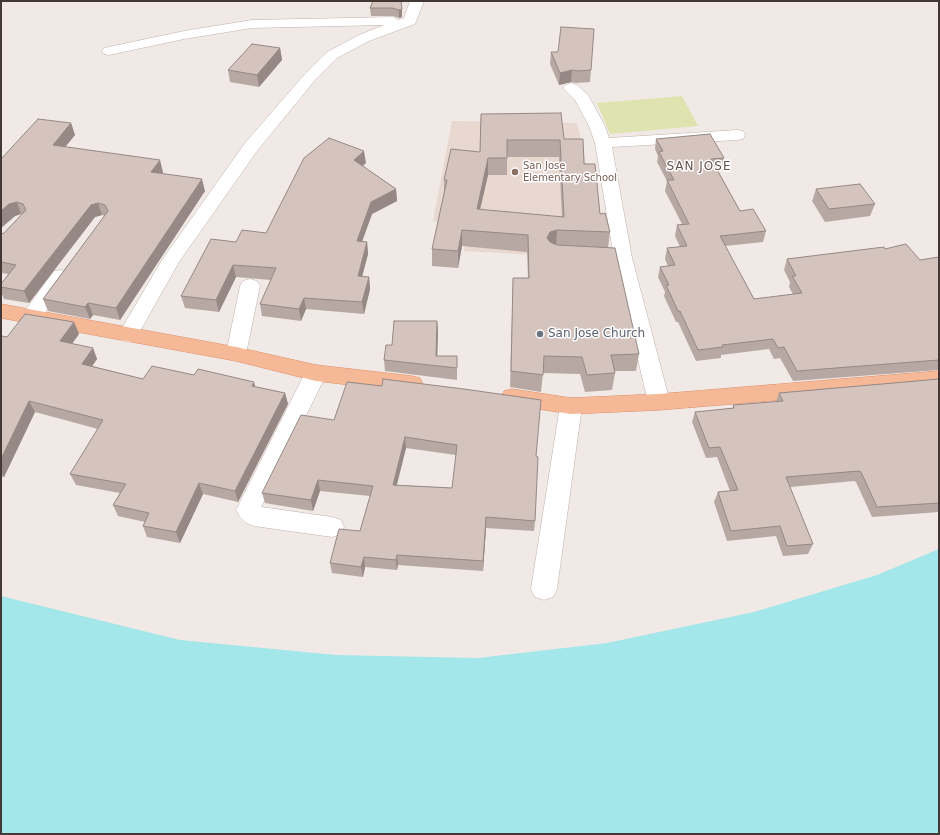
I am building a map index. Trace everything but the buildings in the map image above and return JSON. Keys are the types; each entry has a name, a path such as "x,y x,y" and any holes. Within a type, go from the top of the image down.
{"main road":[{"path":"1,311 236,354 316,373 432,386"},
{"path":"494,395 571,406 659,402 939,379"}],"street":[{"path":"410,21 417,1"},
{"path":"109,51 184,35 252,24 410,21"},
{"path":"128,334 171,260 192,229 251,147 310,77 332,55 364,38 410,21"},
{"path":"571,88 582,98 597,126 603,144 615,258 659,402"},
{"path":"603,144 737,135"},
{"path":"30,316 73,260"},
{"path":"236,354 250,286"},
{"path":"316,373 248,510 254,516 332,527"},
{"path":"544,589 571,406"}],"shaded area":[{"name":"San Jose Elementary School","path":"452,121 577,123 609,259 464,251 468,225 433,221"}],"green space":[{"path":"682,96 698,126 610,134 597,103"}],"water":[{"path":"939,549 939,834 1,834 1,596 180,640 336,655 478,658 607,643 754,612 877,575"}],"place":[{"name":"San Jose Elementary School","path":"515,172"},
{"name":"San Jose Church","path":"540,334"}],"district":[{"name":"SAN JOSE","path":"699,167"}]}
